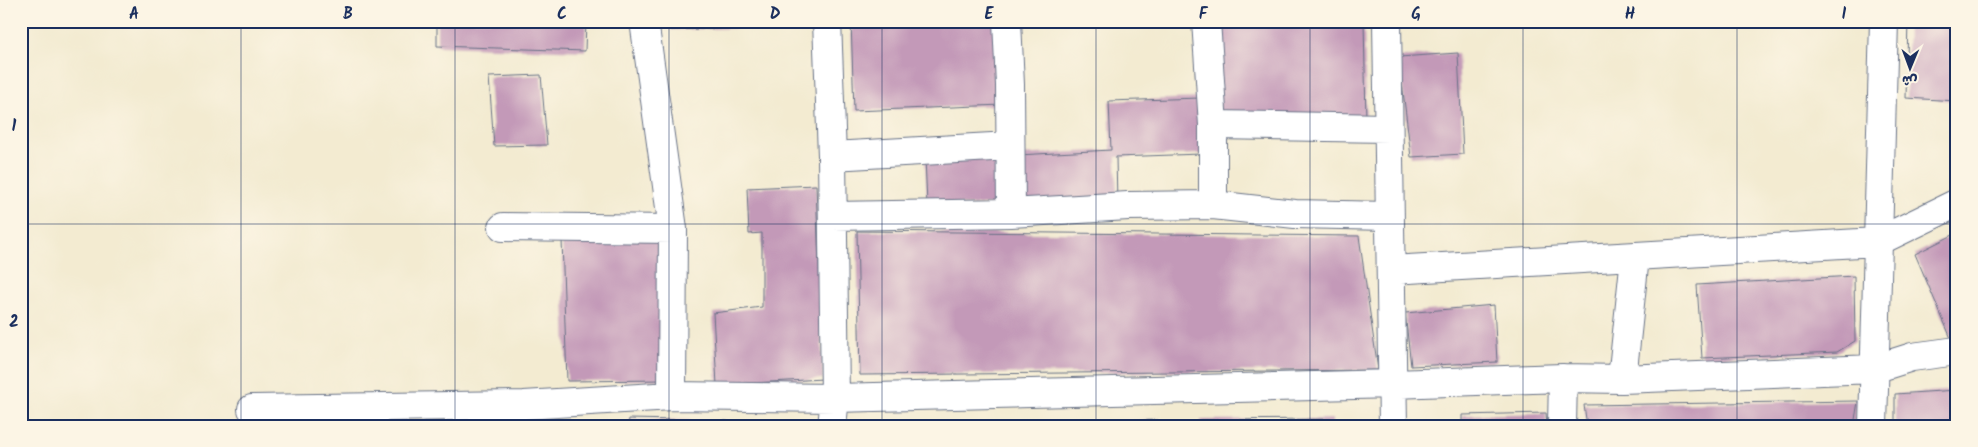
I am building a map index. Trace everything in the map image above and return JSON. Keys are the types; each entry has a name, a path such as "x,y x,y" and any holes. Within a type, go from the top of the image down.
{"street":[{"path":"644,21 673,228 672,396"},
{"path":"827,21 833,216 835,398 832,426"},
{"path":"1007,21 1010,85 1011,213"},
{"path":"1206,21 1213,126 1213,205"},
{"path":"1387,21 1389,216 1394,384 1393,426"},
{"path":"1874,426 1877,242 1884,21"},
{"path":"1213,126 1388,128"},
{"path":"832,156 1010,146"},
{"path":"1391,270 1877,242 1957,203"},
{"path":"833,216 1011,213 1128,206 1213,205 1295,214 1389,216"},
{"path":"503,227 673,228"},
{"path":"1622,379 1635,257"},
{"path":"252,409 524,405 672,396 835,398 1563,378 1622,379 1874,369 1912,357 1957,351"},
{"path":"1562,426 1563,378"}],"building":[{"path":"437,21 586,21 585,51 437,46"},
{"path":"670,21 810,21 810,26 670,30"},
{"path":"851,21 1000,21 1002,105 854,111"},
{"path":"1215,21 1364,21 1366,121 1220,123"},
{"path":"1908,21 1957,21 1957,101 1906,98"},
{"path":"1458,53 1463,154 1411,157 1399,57"},
{"path":"541,75 547,145 494,146 489,77"},
{"path":"1200,98 1201,154 1116,157 1117,202 1022,204 1018,155 1111,150 1109,101"},
{"path":"1004,153 1005,205 927,205 925,157"},
{"path":"816,185 823,379 717,385 713,313 762,307 762,233 749,234 747,188"},
{"path":"857,231 1359,236 1378,370 860,375"},
{"path":"1957,233 1957,343 1953,343 1915,254"},
{"path":"661,238 667,380 567,381 562,240"},
{"path":"1854,276 1855,341 1837,352 1702,358 1697,285"},
{"path":"1494,305 1497,362 1411,366 1405,313"},
{"path":"1957,390 1957,426 1895,426 1895,394"},
{"path":"1858,401 1854,426 1587,426 1584,405"},
{"path":"1546,413 1547,426 1462,426 1462,415"},
{"path":"629,419 726,421 750,425 628,426"},
{"path":"1332,419 1332,426 1201,426 1201,420"},
{"path":"1158,420 1158,426 1007,426 1007,424"}]}
